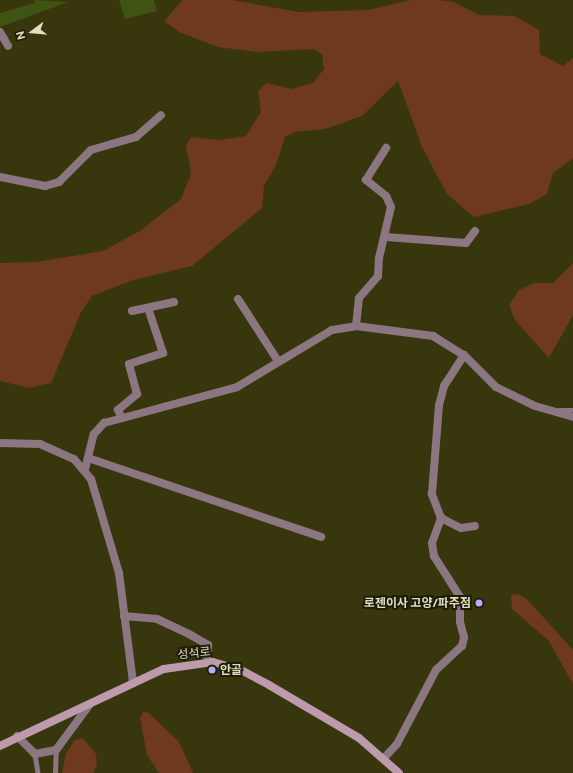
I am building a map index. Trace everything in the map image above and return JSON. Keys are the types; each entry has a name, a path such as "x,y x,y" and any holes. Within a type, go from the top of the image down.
{"street":[{"path":"0,32 8,46"},
{"path":"0,177 45,186 59,182 91,150 136,137 161,115"},
{"path":"356,326 360,298 378,276 379,258 386,238 391,207 386,196 366,180 386,148"},
{"path":"386,238 466,243 475,231"},
{"path":"238,299 278,361"},
{"path":"132,311 174,302"},
{"path":"121,416 118,410 137,394 129,364 163,353 148,308"},
{"path":"85,470 91,459 94,434 104,423 121,416 237,387 256,378 278,361 332,330 356,326 433,336 464,355 496,387 535,406 556,410 573,417"},
{"path":"384,758 397,744 436,670 462,646 460,596 434,556 432,543 441,518 432,494 439,405 444,386 464,355"},
{"path":"0,443 40,444 74,459 85,470 109,533 124,616 133,683"},
{"path":"91,459 321,537"},
{"path":"441,518 461,528 475,526"},
{"path":"124,616 158,619 189,634 208,645 207,663"},
{"name":"성석로","path":"0,746 17,736 164,669 207,663 241,670 269,685 384,758 398,773"},
{"path":"17,736 36,754 56,750 92,701"}],"lane":[{"path":"556,410 573,410"},
{"path":"55,773 56,750"},
{"path":"36,754 38,773"}],"shaded area":[{"path":"183,0 232,0 299,12 368,10 411,0 439,0 454,2 479,15 515,16 539,30 540,54 563,66 573,58 573,158 553,173 547,194 529,204 474,217 447,194 422,147 398,81 362,116 325,129 295,132 285,137 276,165 264,186 262,208 192,266 133,280 92,296 81,312 51,383 29,388 0,381 0,263 37,262 103,251 140,231 181,199 191,174 186,145 191,137 219,140 246,136 261,112 258,91 267,83 292,89 313,83 324,69 322,54 314,49 256,52 218,47 179,32 164,21"},
{"path":"573,263 573,315 549,358 515,320 509,305 519,290 535,283 553,283"},
{"path":"518,594 527,599 573,650 573,684 549,641 512,609 511,595"},
{"path":"143,712 149,713 179,742 193,773 159,773 147,755 140,718"},
{"path":"83,738 96,754 97,765 93,773 62,773 66,753 75,740"}],"building":[{"path":"34,0 68,2 0,27 0,13 35,3"},
{"path":"119,0 154,0 157,11 125,19"}],"place":[{"name":"로젠이사 고양/파주점","path":"479,603"},
{"name":"안골","path":"212,670"}]}
